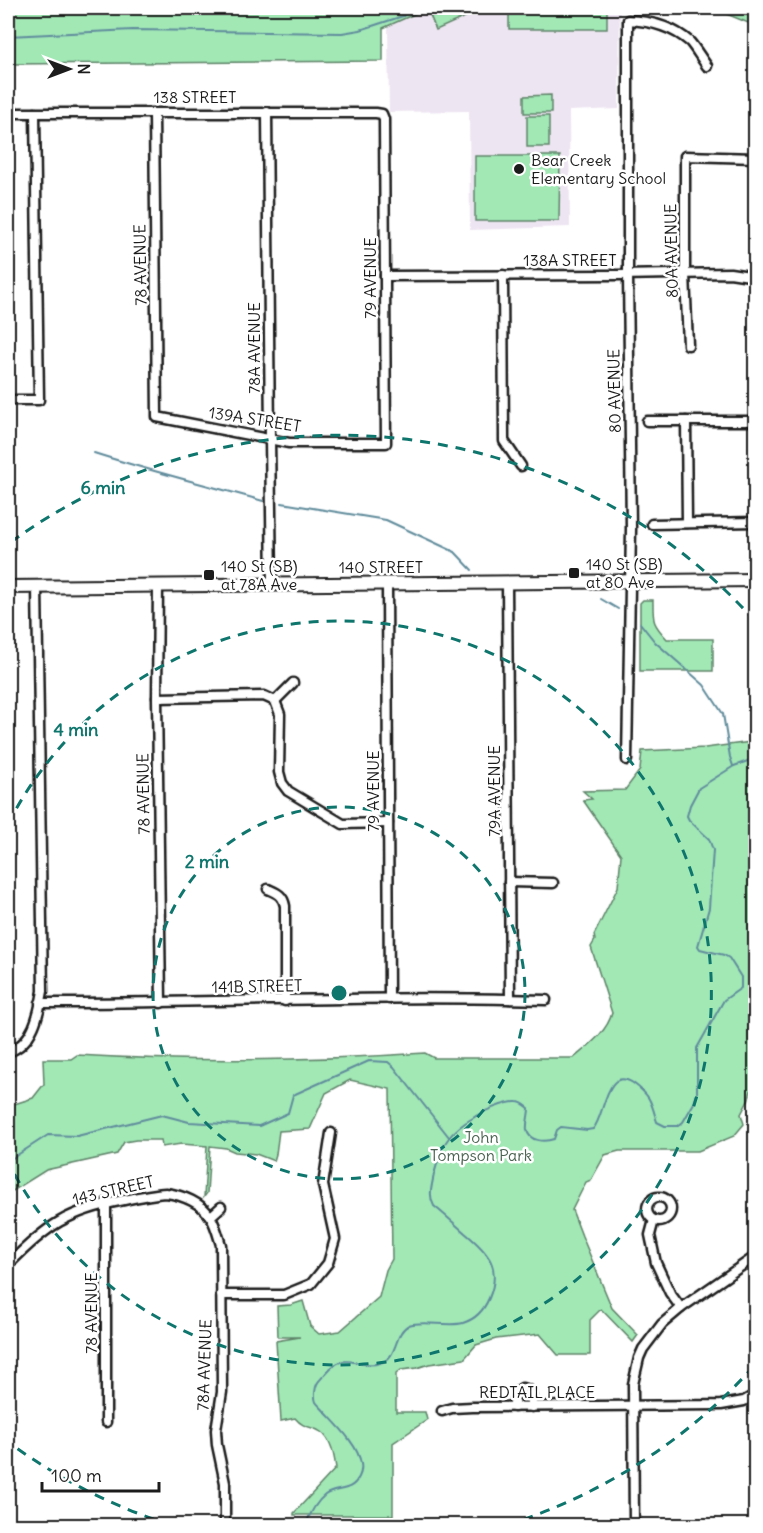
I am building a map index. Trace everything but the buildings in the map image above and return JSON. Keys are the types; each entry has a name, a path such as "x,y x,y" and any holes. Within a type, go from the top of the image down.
{"main road":[{"name":"140 STREET","path":"8,587 756,580"}],"street":[{"name":"80 AVENUE","path":"627,760 631,529 628,20 660,25 676,32 691,44 707,66"},
{"name":"78 AVENUE","path":"154,112 157,417"},
{"name":"78A AVENUE","path":"267,112 272,584"},
{"name":"138 STREET","path":"8,113 376,112 382,114"},
{"path":"8,400 39,400 35,113"},
{"name":"79 AVENUE","path":"382,114 384,119 386,443"},
{"name":"80A AVENUE","path":"688,345 685,274 685,156 756,158"},
{"name":"138A STREET","path":"385,276 730,273 756,277"},
{"path":"503,275 504,441 521,466"},
{"name":"139A STREET","path":"157,417 289,443 386,443"},
{"path":"647,421 756,420"},
{"path":"686,421 687,523"},
{"path":"652,524 756,522"},
{"name":"79A AVENUE","path":"507,582 510,999"},
{"name":"79 AVENUE","path":"387,583 389,999"},
{"name":"78 AVENUE","path":"158,585 157,698 161,1003"},
{"path":"11,1051 21,1046 29,1036 43,991 37,586"},
{"path":"275,701 292,683"},
{"path":"157,698 264,696 275,701 280,714 279,772 282,783 288,791 343,824 388,824"},
{"path":"509,882 553,883"},
{"path":"268,889 281,895 285,906 285,1001"},
{"name":"141B STREET","path":"40,1004 389,999 546,1000"},
{"path":"221,1295 284,1295 310,1284 328,1263 335,1239 323,1185 331,1133"},
{"name":"143 STREET","path":"8,1265 34,1239 59,1221 106,1203 166,1193 183,1197 204,1208"},
{"name":"78 AVENUE","path":"106,1203 106,1422"},
{"path":"211,1216 221,1207"},
{"name":"78A AVENUE","path":"204,1208 211,1216 220,1245 222,1392 216,1430 224,1476 225,1526"},
{"path":"654,1220 650,1235 656,1263 670,1293 681,1308"},
{"path":"634,1526 633,1384 635,1369 643,1349 662,1324 681,1308 756,1256"},
{"path":"514,1407 515,1393 522,1388 530,1391 532,1407"},
{"name":"REDTAIL PLACE","path":"442,1411 452,1408 721,1406 744,1401 756,1394"}],"shaded area":[{"name":"Bear Creek Elementary School","path":"428,8 620,8 619,109 569,111 570,227 470,230 469,111 389,112 388,26"}],"green space":[{"path":"8,8 428,8 383,28 383,61 8,64"},
{"path":"448,8 480,8 481,10 436,30 430,15"},
{"path":"509,8 607,8 607,29 509,29"},
{"path":"712,8 755,8 755,50 751,47 751,24"},
{"path":"551,95 551,113 524,113 524,96"},
{"path":"527,116 549,116 549,147 527,147"},
{"path":"475,156 560,156 559,221 475,221"},
{"path":"643,600 653,600 654,621 667,639 713,639 713,671 640,671 640,603"},
{"name":"John Tompson Park","path":"755,727 756,866 752,889 756,900 756,1082 753,1084 741,1114 744,1124 734,1136 698,1151 619,1151 605,1155 591,1180 586,1182 572,1210 612,1308 638,1335 633,1342 601,1309 590,1320 590,1355 558,1355 540,1334 496,1339 476,1345 464,1359 401,1370 396,1374 396,1412 425,1412 427,1420 393,1443 393,1515 294,1515 336,1468 330,1444 325,1435 305,1426 295,1418 281,1421 276,1341 300,1337 278,1337 277,1306 303,1301 310,1326 319,1334 340,1331 379,1297 386,1270 392,1259 390,1089 350,1080 326,1093 310,1129 279,1131 274,1161 256,1154 210,1146 207,1193 204,1197 207,1146 181,1144 162,1147 161,1140 124,1142 117,1154 46,1170 8,1194 8,1106 33,1098 44,1084 43,1059 71,1059 77,1055 251,1060 425,1053 434,1058 574,1058 602,1032 612,1013 591,947 595,940 594,935 618,887 621,855 583,800 592,799 583,791 625,790 640,770 642,751 705,748 751,742"}],"waterway":[{"path":"8,36 133,30 342,33 360,30 403,16 410,8"},
{"path":"94,453 263,501"},
{"path":"282,503 386,520 455,552 472,570"},
{"path":"601,599 618,609"},
{"path":"640,623 655,642 704,685 723,714 733,766"},
{"path":"305,1526 313,1509 322,1498 330,1492 352,1486 359,1477 361,1469 359,1457 352,1443 316,1402 315,1390 319,1381 340,1362 372,1364 386,1360 393,1351 400,1334 409,1325 457,1324 468,1321 479,1314 489,1298 494,1277 486,1254 434,1206 431,1198 432,1183 440,1156 445,1143 453,1133 482,1113 513,1102 522,1103 529,1108 527,1130 534,1139 542,1141 554,1139 557,1130 561,1127 593,1129 611,1086 624,1079 633,1083 647,1096 657,1122 665,1126 678,1126 683,1122 697,1093 697,1048 724,1000 741,988 741,977 729,958 700,949 698,946 709,908 713,850 709,839 687,816 699,788 734,766 756,758"},
{"path":"8,1161 48,1135 77,1136 162,1115 189,1122 259,1126 288,1113 293,1095 369,1061 388,1062 394,1067 449,1137"}],"place":[{"name":"Bear Creek Elementary School","path":"519,169"},
{"name":"140 St (SB) at 80 Ave","path":"574,573"},
{"name":"140 St (SB) at 78A Ave","path":"209,575"}]}
